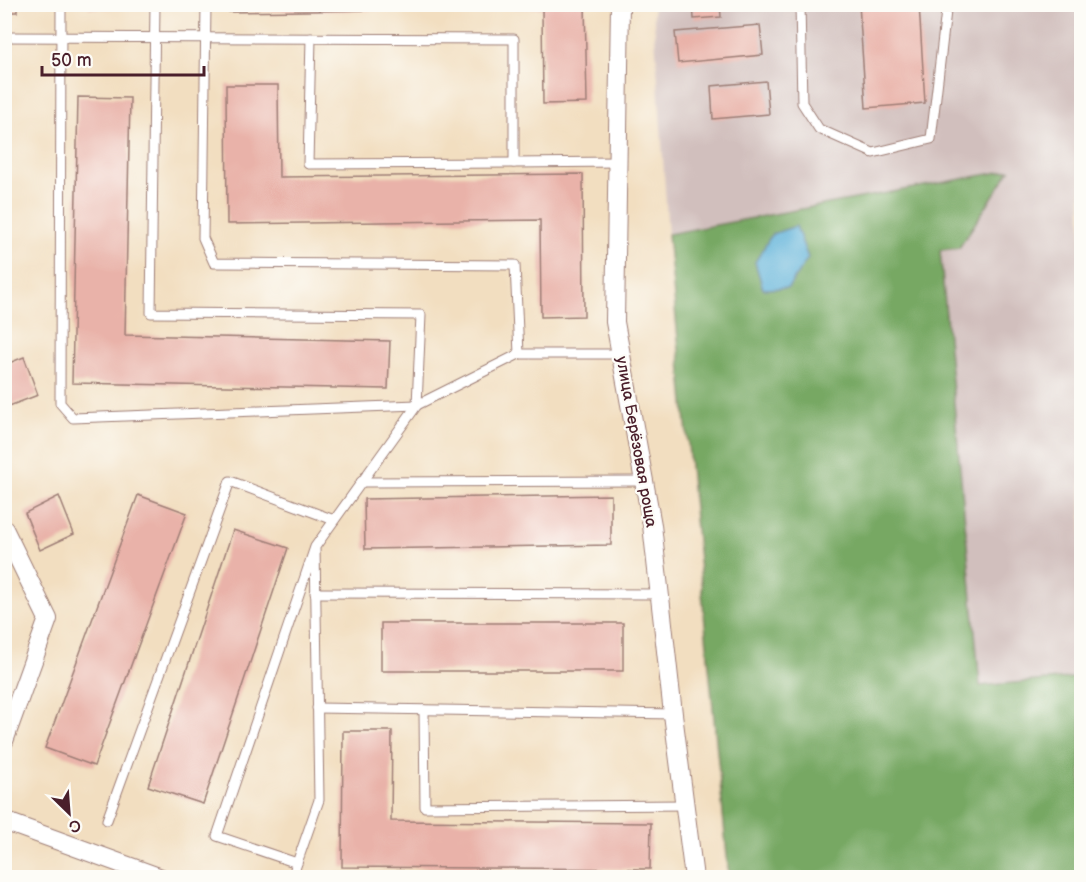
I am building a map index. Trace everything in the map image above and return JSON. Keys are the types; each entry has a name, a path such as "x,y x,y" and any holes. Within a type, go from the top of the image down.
{"street":[{"name":"улица Берёзовая роща","path":"620,4 615,322 652,525 694,878"},
{"path":"4,529 48,619 4,741"},
{"path":"4,821 161,878"}],"lane":[{"path":"61,4 60,403 72,418 417,405 519,354 621,354"},
{"path":"155,4 151,313 421,315 417,405 315,547 217,836 297,863"},
{"path":"206,4 203,238 214,263 515,265 519,354"},
{"path":"800,4 802,103 819,129 873,153 931,139 945,4"},
{"path":"4,37 514,39 514,163"},
{"path":"311,38 308,164 618,162"},
{"path":"107,820 230,481 334,520"},
{"path":"361,482 644,481"},
{"path":"292,878 319,800 315,547"},
{"path":"315,593 659,594"},
{"path":"318,708 673,714"},
{"path":"424,710 424,807 685,805"}],"shaded area":[{"path":"653,5 1081,5 1081,677 980,687 940,250 1010,170 668,234"}],"green space":[{"path":"1010,170 959,248 940,250 980,686 1081,677 1081,877 729,877 668,234"}],"water":[{"path":"796,226 808,258 788,288 763,289 755,262 772,234"}],"building":[{"path":"4,4 17,4 17,12 4,12"},
{"path":"89,4 133,4 132,9 89,8"},
{"path":"229,4 585,4 587,103 543,104 542,8 229,12"},
{"path":"693,4 720,4 721,17 694,19"},
{"path":"859,4 919,4 925,103 866,108"},
{"path":"760,25 763,55 678,63 675,32"},
{"path":"766,81 769,114 713,119 711,86"},
{"path":"226,85 278,85 279,177 583,174 584,316 541,317 540,220 227,224"},
{"path":"78,97 130,98 125,335 390,341 388,389 72,383"},
{"path":"24,357 38,395 4,408 4,365"},
{"path":"138,495 187,513 94,766 45,748"},
{"path":"611,495 611,545 365,549 364,499"},
{"path":"59,496 74,534 40,550 25,513"},
{"path":"233,530 288,548 203,804 148,786"},
{"path":"381,623 623,623 623,671 381,671"},
{"path":"343,731 392,731 391,821 651,823 650,869 342,867"}]}
